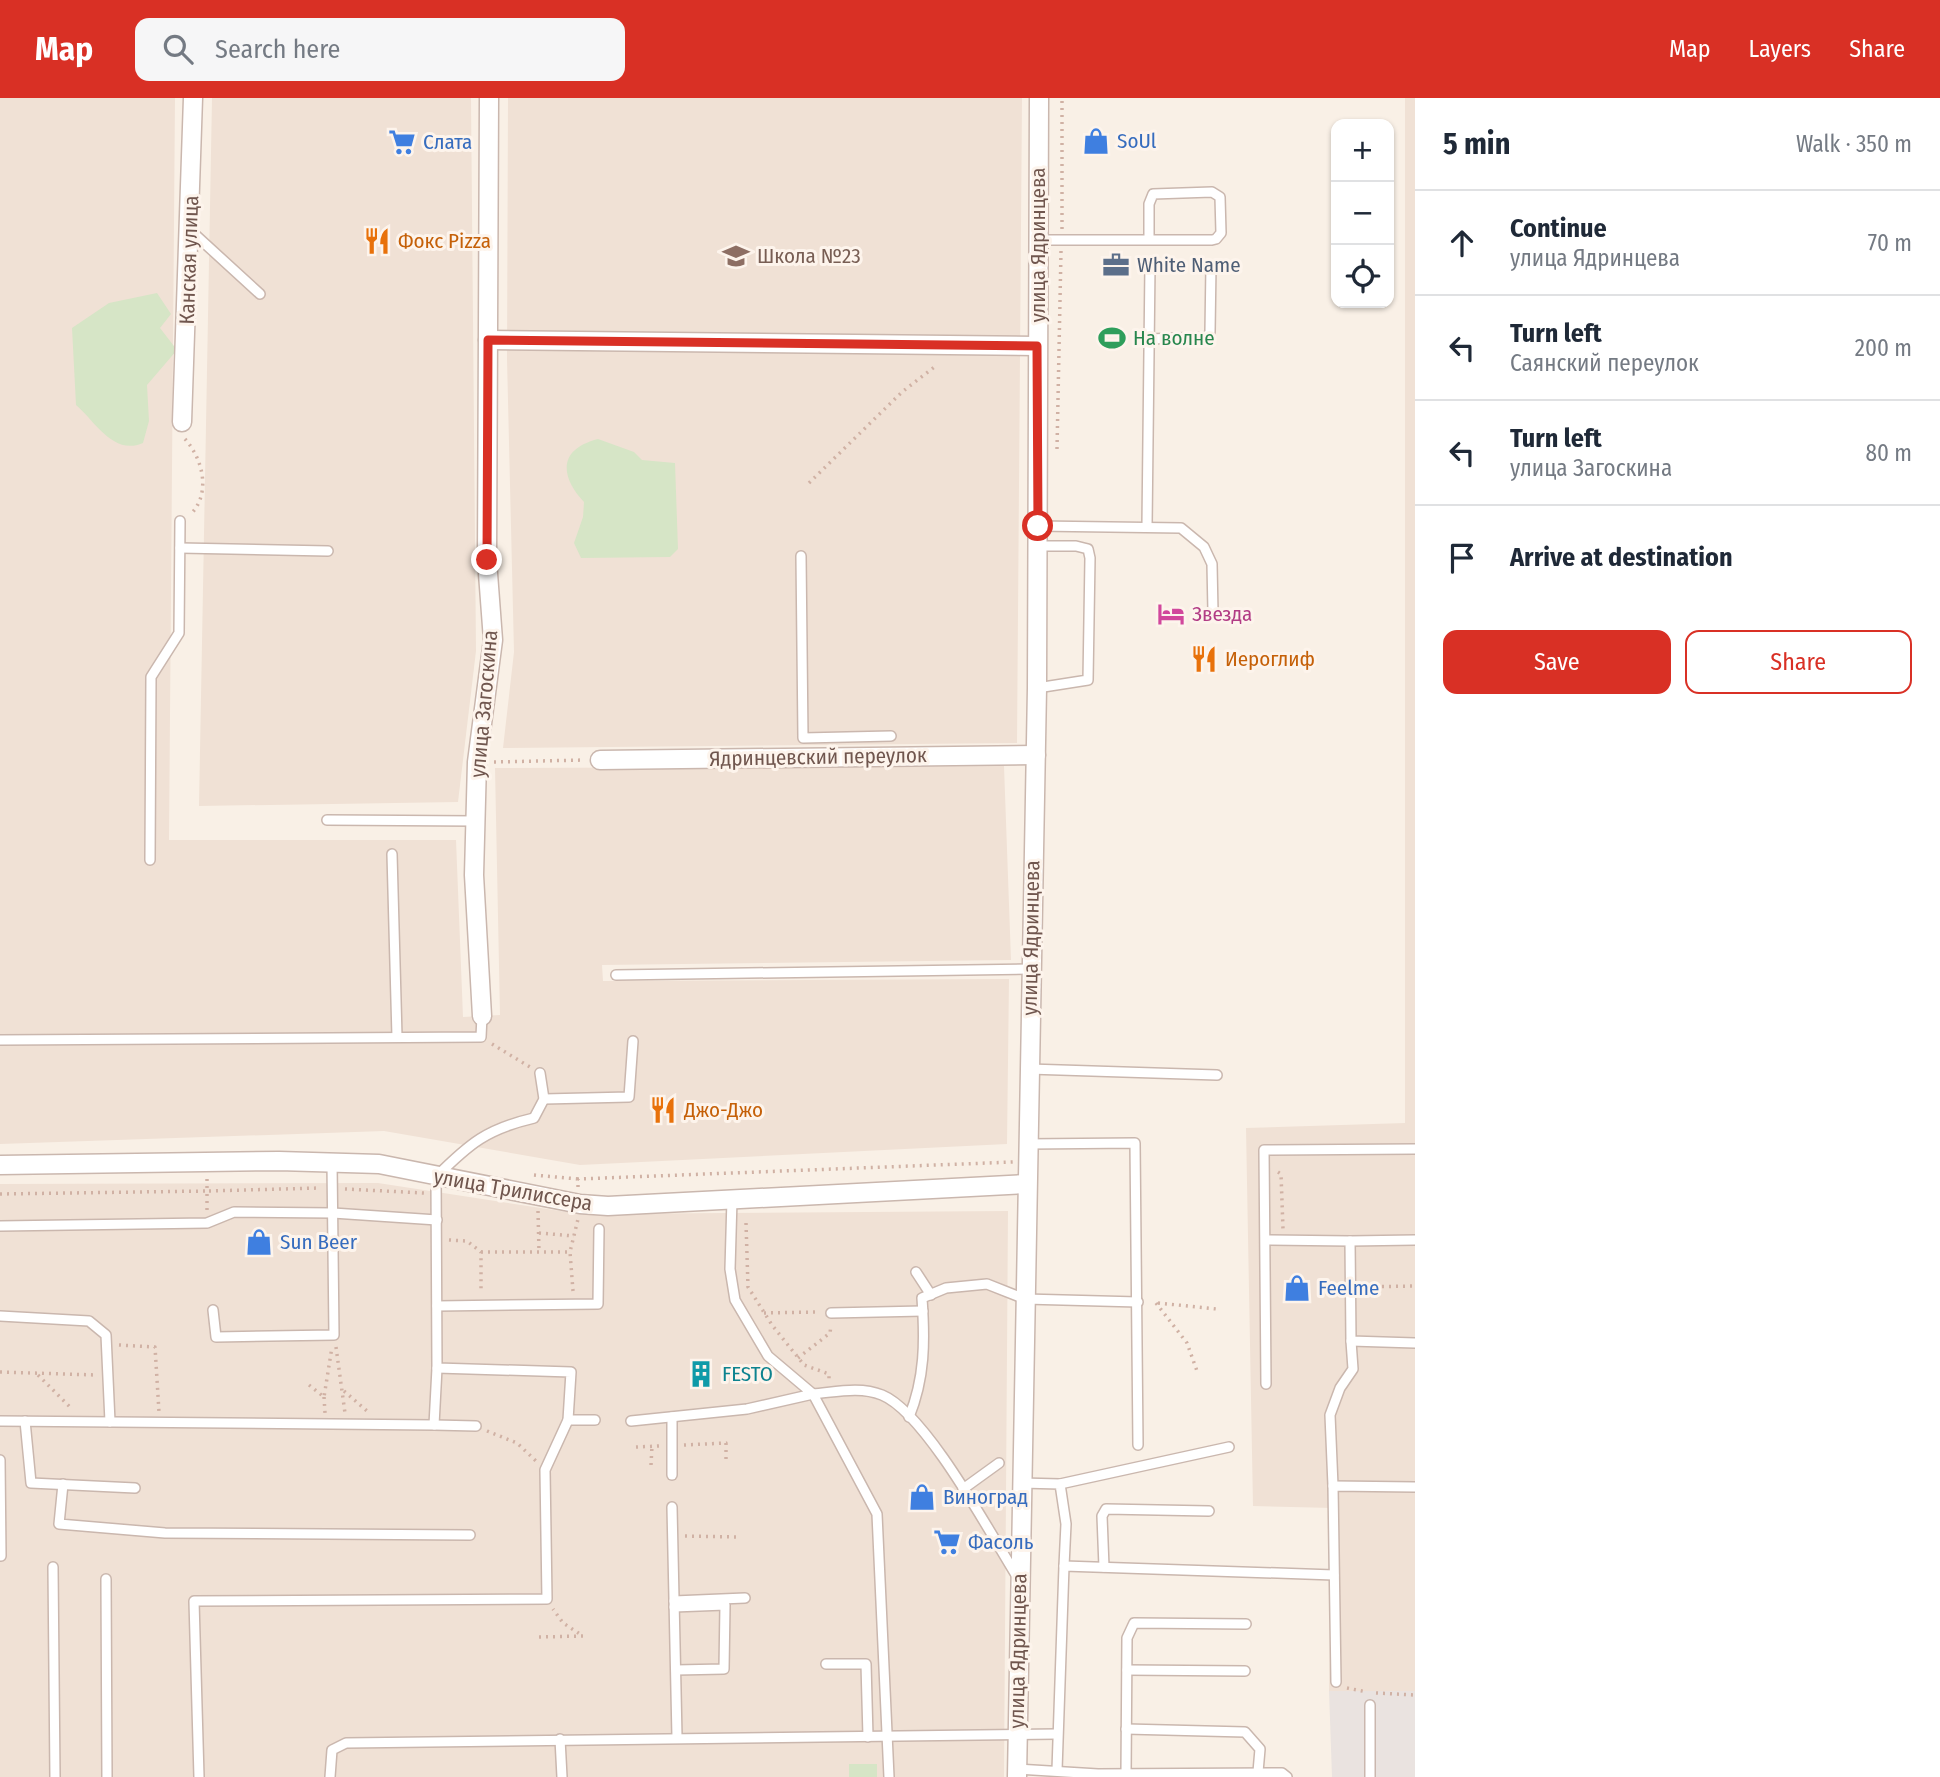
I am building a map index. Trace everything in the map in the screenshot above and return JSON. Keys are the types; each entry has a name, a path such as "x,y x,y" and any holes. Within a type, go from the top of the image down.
{"street":[{"name":"Канская улица","path":"182,422 193,98"},
{"name":"улица Загоскина","path":"482,1016 474,874 477,762 493,640 487,560 489,98"},
{"name":"улица Ядринцева","path":"1017,1773 1030,1069 1029,969 1037,688 1039,98"},
{"path":"488,340 1037,346"},
{"name":"Ядринцевский переулок","path":"600,760 1035,755"},
{"name":"улица Трилиссера","path":"0,1165 207,1162 379,1164 436,1185 608,1206 738,1206 1027,1184"}],"lane":[{"path":"1038,240 1149,240 1216,239 1221,233 1220,197 1212,192 1153,194 1149,204 1149,240"},
{"path":"190,230 260,294"},
{"path":"1147,526 1150,265"},
{"path":"1149,339 1207,337 1210,332 1211,265"},
{"path":"149,860 152,677 179,633 180,521"},
{"path":"1038,526 1181,528 1204,547 1212,564 1213,612"},
{"path":"1037,688 1088,680 1090,558 1088,550 1076,546 1038,546"},
{"path":"180,548 328,551"},
{"path":"802,556 803,738 891,736"},
{"path":"327,820 475,821"},
{"path":"393,854 397,1037"},
{"path":"616,975 1029,969"},
{"path":"0,1040 481,1037 482,1016"},
{"path":"544,1100 629,1097 633,1041"},
{"path":"1030,1069 1217,1076"},
{"path":"434,1425 437,1368 436,1185 480,1137 502,1126 534,1118 544,1100 540,1073"},
{"path":"1028,1144 1135,1143 1138,1445"},
{"path":"1266,1384 1264,1150 1415,1149"},
{"path":"213,1310 216,1337 334,1335 332,1163"},
{"path":"738,1206 730,1269 736,1300 768,1356 813,1394 877,1514 889,1777"},
{"path":"0,1226 207,1223 234,1212 333,1213 437,1220"},
{"path":"437,1306 598,1304 599,1229"},
{"path":"1266,1240 1415,1240"},
{"path":"1336,1682 1330,1415 1340,1388 1353,1369 1350,1241"},
{"path":"916,1272 931,1295"},
{"path":"909,1417 918,1396 925,1356 922,1298 946,1289 987,1284 1025,1299 1138,1301"},
{"path":"831,1313 923,1311"},
{"path":"0,1316 89,1321 106,1335 110,1422"},
{"path":"1351,1341 1415,1343"},
{"path":"199,1777 194,1601 547,1599 545,1470 568,1420 571,1371 437,1368"},
{"path":"631,1421 747,1409 813,1394 858,1389 884,1395 936,1446 1019,1579"},
{"path":"672,1417 672,1475"},
{"path":"568,1420 595,1420"},
{"path":"0,1421 476,1426"},
{"path":"25,1421 31,1483 135,1489"},
{"path":"1021,1483 1060,1484 1229,1447"},
{"path":"0,1460 1,1556"},
{"path":"963,1489 999,1463"},
{"path":"63,1484 60,1524 165,1533 470,1535"},
{"path":"1057,1770 1066,1524 1060,1484"},
{"path":"1333,1486 1415,1487"},
{"path":"672,1507 677,1737"},
{"path":"1104,1567 1102,1516 1106,1509 1209,1511"},
{"path":"1064,1566 1334,1575"},
{"path":"53,1567 55,1777"},
{"path":"106,1579 107,1777"},
{"path":"674,1604 745,1598"},
{"path":"674,1604 725,1605 724,1669 676,1670"},
{"path":"1126,1774 1127,1638 1133,1623 1246,1624"},
{"path":"826,1664 866,1664 868,1737"},
{"path":"1127,1670 1245,1671"},
{"path":"1370,1705 1370,1777"},
{"path":"1126,1729 1245,1732 1260,1749 1258,1772"},
{"path":"330,1777 332,1750 346,1743 1057,1734"},
{"path":"560,1739 562,1777"},
{"path":"1017,1773 1057,1770 1126,1774 1258,1772 1282,1773 1287,1777"}],"path":[{"path":"1057,458 1062,98"},
{"path":"809,483 902,392 937,365"},
{"path":"180,521 194,513 202,497 202,470 193,448 183,436 182,422"},
{"path":"477,762 600,760"},
{"path":"481,1037 540,1073"},
{"path":"207,1162 207,1191"},
{"path":"1264,1164 1281,1174 1283,1240"},
{"path":"0,1194 436,1185"},
{"path":"738,1206 748,1239 748,1287 764,1313 804,1365 829,1374 831,1392"},
{"path":"539,1252 538,1209 552,1212"},
{"path":"565,1214 579,1217 570,1252 573,1304"},
{"path":"538,1233 574,1236"},
{"path":"437,1240 467,1241 481,1252 570,1252"},
{"path":"481,1252 481,1306"},
{"path":"1350,1287 1415,1286"},
{"path":"1138,1301 1217,1309"},
{"path":"1156,1303 1188,1343 1197,1371"},
{"path":"764,1313 831,1313 830,1333 784,1370"},
{"path":"309,1385 324,1397 334,1335"},
{"path":"334,1335 347,1424"},
{"path":"107,1345 155,1347 160,1423"},
{"path":"0,1372 108,1375"},
{"path":"36,1373 85,1422"},
{"path":"342,1390 384,1425"},
{"path":"476,1426 517,1443 545,1470"},
{"path":"636,1447 726,1443 726,1464"},
{"path":"651,1465 652,1446"},
{"path":"672,1535 739,1537"},
{"path":"539,1637 583,1636 563,1623 547,1599"},
{"path":"1336,1682 1371,1693 1415,1695"}],"shaded area":[{"path":"0,98 175,98 169,840 456,840 463,1017 500,1015 495,768 1004,766 1011,960 602,965 603,981 1009,979 1007,1144 580,1165 384,1131 0,1144"},
{"path":"212,98 471,98 476,651 458,802 199,806"},
{"path":"508,98 1022,98 1017,743 503,748 514,652 507,359"},
{"path":"1405,98 1415,98 1415,1691 1329,1691 1333,1508 1253,1506 1246,1128 1405,1123"},
{"path":"378,1183 580,1214 1008,1211 1004,1777 0,1777 0,1184"},
{"path":"1329,1691 1415,1691 1415,1777 1332,1777"}],"green space":[{"path":"157,293 171,314 160,328 177,350 147,385 149,421 143,443 123,445 105,435 76,405 72,328 109,303"},
{"path":"598,439 634,452 642,460 675,463 678,549 670,557 581,558 574,543 583,517 584,502 570,482 567,464 576,449"},
{"path":"849,1764 877,1764 877,1777 849,1777"}],"place":[{"name":"SoUl","path":"1096,141"},
{"name":"Слата","path":"402,142"},
{"name":"Фокс Pizza","path":"377,241"},
{"name":"Школа №23","path":"736,256"},
{"name":"White Name","path":"1116,265"},
{"name":"На волне","path":"1112,338"},
{"name":"Звезда","path":"1171,614"},
{"name":"Иероглиф","path":"1204,659"},
{"name":"Джо-Джо","path":"663,1110"},
{"name":"Sun Beer","path":"259,1242"},
{"name":"Feelme","path":"1297,1288"},
{"name":"FESTO","path":"701,1374"},
{"name":"Виноград","path":"922,1497"},
{"name":"Фасоль","path":"947,1542"}],"route":[{"path":"487,560 488,340 1037,346 1038,526"}]}
